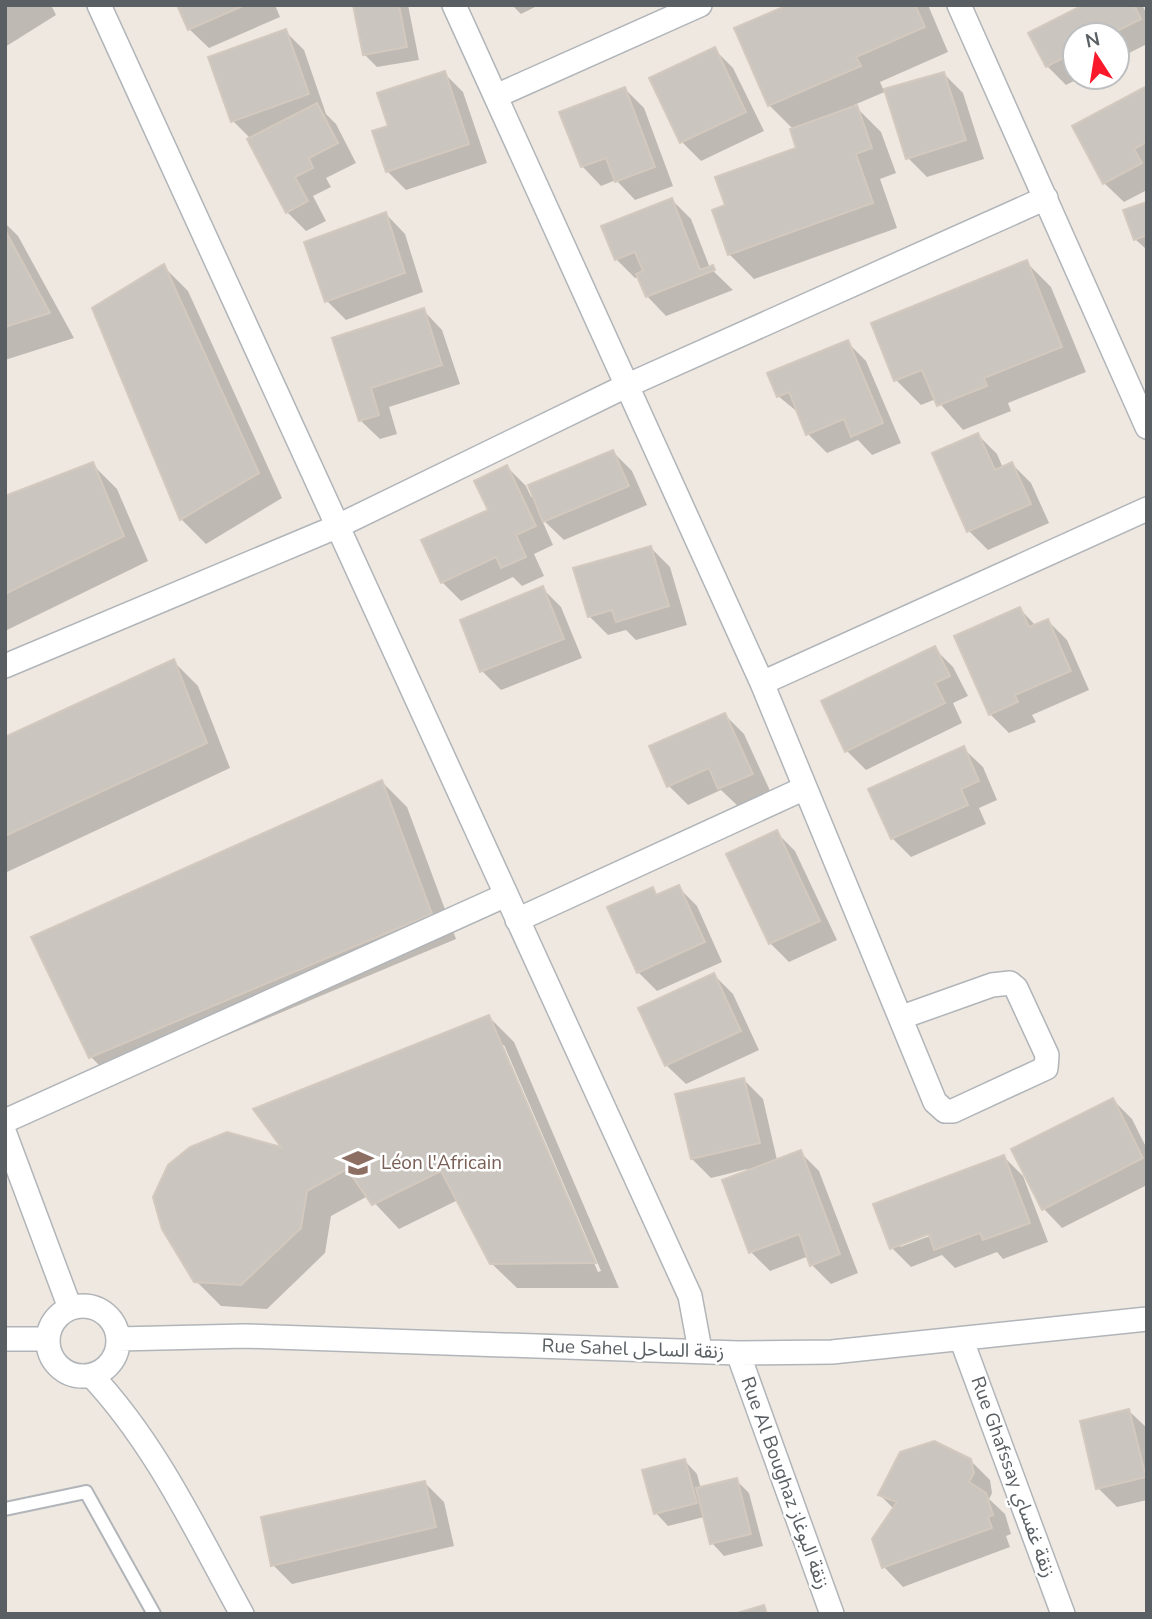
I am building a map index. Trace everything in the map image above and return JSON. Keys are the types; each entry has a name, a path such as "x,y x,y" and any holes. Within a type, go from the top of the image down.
{"street":[{"path":"99,5 690,1296 700,1350"},
{"path":"454,5 762,683 935,1102 945,1111 960,1109 1046,1068 1047,1055 1016,988 1010,984 992,985 902,1017"},
{"path":"496,96 700,5"},
{"path":"959,5 1147,427"},
{"path":"5,667 336,527 625,386 1046,198"},
{"path":"762,683 1147,509"},
{"path":"517,920 805,788"},
{"path":"5,1121 506,895"},
{"path":"5,1134 70,1308"},
{"path":"87,1307 98,1310 114,1327 118,1339 114,1357 108,1365 91,1375 69,1373 60,1368 49,1350 48,1339 56,1319 70,1308 87,1307"},
{"name":"Rue Sahel زنقة الساحل","path":"118,1339 244,1336 738,1353 832,1352 962,1341 1147,1319"},
{"path":"5,1339 48,1339"},
{"name":"Rue Ghafssay زنقة غفساي","path":"962,1341 1063,1614"},
{"name":"Rue Al Boughaz زنقة البوغاز","path":"738,1353 832,1614"},
{"path":"91,1375 124,1410 147,1443 242,1614"}],"lane":[{"path":"5,1509 86,1492 154,1614"}],"building":[{"path":"177,5 245,5 188,30"},
{"path":"353,5 399,5 407,47 363,55"},
{"path":"788,5 915,5 925,27 856,57 861,66 768,106 734,28"},
{"path":"1083,5 1134,5 1141,19 1131,24 1131,21 1061,21 1061,59 1046,67 1028,33"},
{"path":"286,29 309,94 231,122 208,57"},
{"path":"715,47 746,112 680,143 649,78"},
{"path":"445,71 469,144 386,172 372,131 388,126 377,93"},
{"path":"944,72 966,140 906,159 884,89"},
{"path":"1147,86 1147,142 1134,149 1142,163 1103,184 1072,126"},
{"path":"625,87 655,167 615,182 606,158 581,167 559,112"},
{"path":"317,103 338,143 309,158 313,168 295,177 308,201 286,213 247,139"},
{"path":"857,105 872,148 856,154 873,203 728,255 712,210 725,205 715,177 796,148 790,129"},
{"path":"672,198 700,270 713,265 715,270 646,297 636,274 643,271 635,252 615,260 601,226"},
{"path":"1147,202 1147,235 1134,240 1123,210"},
{"path":"386,212 405,273 325,302 304,242"},
{"path":"5,230 50,313 5,327"},
{"path":"1027,260 1062,347 984,378 987,386 937,406 922,370 894,381 871,323"},
{"path":"164,264 259,473 180,520 92,308"},
{"path":"424,308 442,365 371,388 379,415 359,421 332,338"},
{"path":"848,340 883,423 851,437 844,419 806,435 789,392 777,397 767,373"},
{"path":"978,433 995,470 1012,462 1031,504 967,532 932,453"},
{"path":"613,450 629,486 543,522 528,485"},
{"path":"93,462 124,536 5,594 5,496"},
{"path":"507,465 536,526 516,535 526,557 501,568 496,557 441,583 421,540 488,510 474,481"},
{"path":"651,546 669,606 616,622 612,610 588,617 573,568"},
{"path":"543,586 564,639 480,672 460,620"},
{"path":"1020,607 1029,627 1048,619 1071,671 1015,695 1018,702 989,715 954,636"},
{"path":"935,646 950,676 935,683 945,703 845,752 821,701"},
{"path":"174,659 207,743 5,836 5,737"},
{"path":"725,713 753,774 718,789 709,768 667,787 649,746"},
{"path":"964,746 979,781 961,789 968,805 891,839 868,789"},
{"path":"382,780 432,914 89,1058 31,937"},
{"path":"777,830 820,921 769,944 726,854"},
{"path":"679,885 705,942 637,973 607,907 653,887 656,895"},
{"path":"714,973 741,1031 665,1066 638,1008"},
{"path":"489,1015 596,1263 490,1264 441,1171 372,1205 347,1169 307,1191 301,1228 241,1285 194,1282 162,1229 153,1197 168,1165 190,1147 227,1132 281,1147 253,1109"},
{"path":"744,1078 760,1143 691,1159 675,1094"},
{"path":"1113,1098 1143,1158 1042,1210 1011,1149"},
{"path":"801,1150 840,1254 810,1266 799,1234 749,1253 722,1180"},
{"path":"1004,1155 1030,1223 983,1240 980,1233 934,1250 929,1234 890,1249 873,1204"},
{"path":"1129,1409 1146,1477 1096,1489 1080,1421"},
{"path":"934,1441 971,1459 974,1473 969,1482 986,1493 993,1515 988,1517 992,1528 882,1568 872,1539 897,1502 878,1495 900,1452"},
{"path":"685,1459 697,1503 654,1514 642,1470"},
{"path":"737,1478 751,1534 710,1544 696,1488"},
{"path":"425,1481 436,1527 271,1566 261,1517"},
{"path":"764,1605 767,1614 734,1614"}],"place":[{"name":"Léon l'Africain","path":"358,1163"}]}
